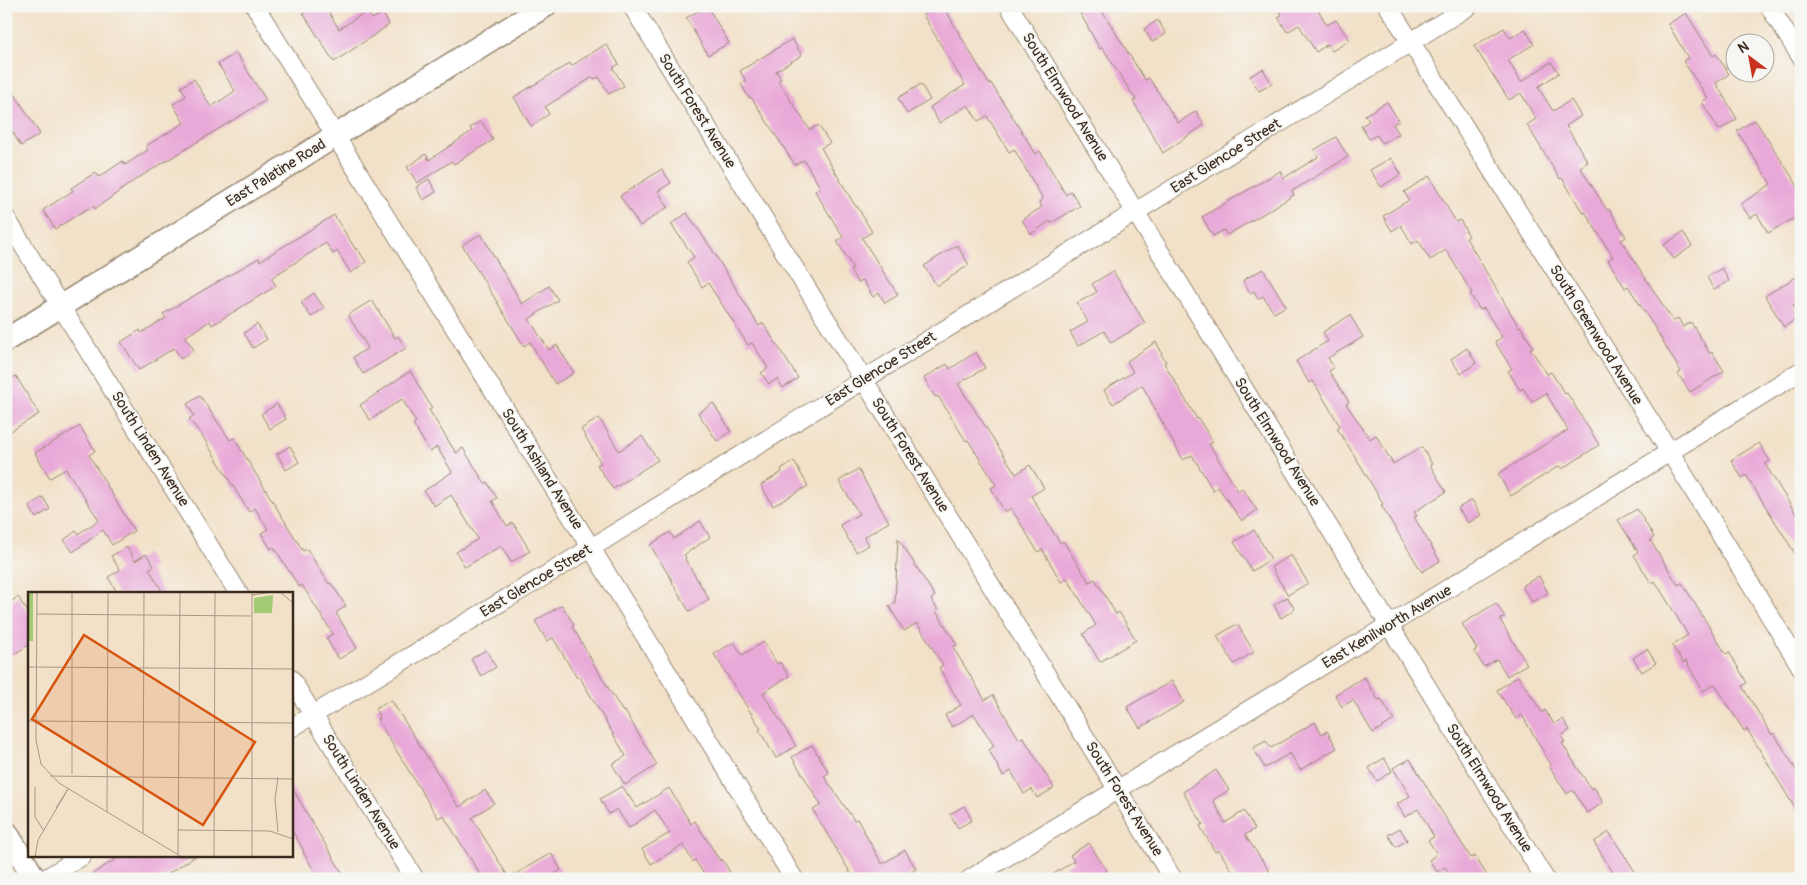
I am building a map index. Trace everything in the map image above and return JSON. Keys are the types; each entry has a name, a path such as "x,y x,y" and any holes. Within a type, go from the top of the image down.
{"main road":[{"name":"East Palatine Road","path":"6,340 546,6"},
{"path":"6,832 35,879"}],"street":[{"name":"South Ashland Avenue","path":"255,6 794,879"},
{"name":"South Forest Avenue","path":"632,6 1173,879"},
{"name":"South Elmwood Avenue","path":"1009,6 1545,879"},
{"name":"South Greenwood Avenue","path":"1388,6 1670,452 1801,666"},
{"name":"East Glencoe Street","path":"292,727 591,548 1469,6"},
{"path":"1770,6 1801,57"},
{"name":"South Linden Avenue","path":"6,218 62,305 238,592"},
{"name":"East Kenilworth Avenue","path":"970,879 1390,625 1801,372"},
{"name":"South Linden Avenue","path":"292,681 415,879"},
{"path":"45,879 79,858"}],"building":[{"path":"314,6 325,6 339,29 367,11 372,19 383,13 389,25 334,62 303,13"},
{"path":"707,6 729,43 708,55 686,18"},
{"path":"937,6 943,6 989,84 991,83 1036,154 1040,151 1066,195 1071,191 1080,206 1051,223 1050,221 1031,234 1022,220 1042,207 1039,202 1043,199 1014,149 1009,152 987,116 978,121 968,105 939,123 930,107 965,85 923,15"},
{"path":"1076,6 1099,6 1145,80 1149,78 1178,123 1196,111 1204,125 1163,153 1133,101 1136,100 1102,47 1100,49"},
{"path":"1276,6 1316,6 1327,25 1336,20 1350,40 1332,51 1328,44 1316,52 1299,25 1287,32 1278,17 1282,15"},
{"path":"1686,13 1713,56 1716,54 1724,66 1724,77 1716,83 1737,119 1719,130 1702,102 1708,98 1683,61 1688,58 1668,24"},
{"path":"1158,20 1166,34 1152,42 1144,29"},
{"path":"1504,28 1510,38 1525,29 1534,44 1508,60 1521,82 1551,62 1559,73 1538,87 1553,111 1571,100 1581,116 1566,126 1588,162 1580,167 1626,237 1621,240 1673,321 1678,318 1683,327 1691,322 1710,354 1712,352 1724,371 1690,392 1678,374 1681,372 1655,328 1628,286 1625,288 1608,260 1613,257 1562,178 1560,179 1527,125 1536,119 1521,93 1509,100 1474,46"},
{"path":"792,39 802,55 776,71 781,79 778,81 810,130 818,125 830,143 821,148 872,232 862,238 898,295 885,303 879,293 873,297 863,280 858,283 850,270 853,268 837,241 843,237 815,191 820,187 804,160 795,165 741,84 746,81 740,71"},
{"path":"606,44 619,64 613,68 624,86 609,94 599,77 594,79 593,77 545,107 549,114 531,126 514,97 570,63 571,66"},
{"path":"236,53 266,100 135,180 95,209 94,206 85,210 55,229 43,210 73,191 71,188 96,172 99,177 123,161 125,165 148,150 146,146 184,123 173,104 186,96 181,87 194,79 211,107 235,91 218,64"},
{"path":"1263,69 1272,84 1259,91 1250,76"},
{"path":"6,80 40,134 21,146 6,121"},
{"path":"921,84 930,100 907,114 898,98"},
{"path":"1387,102 1399,121 1393,124 1399,134 1382,143 1377,135 1369,139 1361,126 1369,121 1365,115"},
{"path":"1755,120 1801,191 1801,214 1768,233 1757,214 1750,218 1741,204 1771,184 1737,131"},
{"path":"481,121 493,140 454,164 452,161 417,183 407,167 426,154 429,160 472,131 470,128"},
{"path":"1336,137 1348,157 1292,191 1294,195 1227,235 1224,230 1213,236 1202,217 1280,171 1284,178 1318,157 1314,150"},
{"path":"1391,158 1401,174 1381,187 1370,170"},
{"path":"662,169 671,183 658,191 668,207 640,226 620,196"},
{"path":"1429,176 1456,222 1460,220 1469,236 1466,238 1533,347 1530,348 1547,374 1551,372 1565,394 1567,393 1599,445 1562,469 1559,466 1511,496 1498,474 1568,430 1546,393 1532,402 1523,388 1520,390 1508,371 1512,369 1495,342 1502,337 1484,308 1480,310 1446,250 1430,260 1418,240 1412,244 1401,225 1392,231 1383,216 1409,200 1404,192"},
{"path":"429,179 436,192 423,200 416,187"},
{"path":"687,213 759,326 763,323 798,378 783,388 777,379 769,384 761,373 768,368 752,343 748,345 708,283 702,287 687,262 694,257 671,224"},
{"path":"334,215 356,250 357,248 366,262 351,273 337,251 333,254 326,243 271,278 276,286 212,325 210,321 185,337 194,350 181,359 174,348 139,370 121,342 140,330 141,333 166,318 163,314 259,258 260,261"},
{"path":"1683,232 1692,246 1674,259 1664,245"},
{"path":"481,234 522,304 549,286 558,300 529,319 549,350 557,345 574,373 555,384 530,342 524,346 462,245"},
{"path":"957,245 969,265 937,286 924,266"},
{"path":"1722,268 1729,281 1714,290 1707,277"},
{"path":"1263,269 1286,306 1274,313 1263,296 1258,299 1254,291 1250,293 1243,280"},
{"path":"1113,271 1145,323 1111,343 1104,331 1078,346 1070,332 1088,322 1077,303 1097,292 1092,284"},
{"path":"1801,274 1801,300 1793,305 1800,317 1784,327 1765,296"},
{"path":"314,293 324,308 311,317 301,302"},
{"path":"372,300 395,338 398,336 406,348 363,374 353,357 368,348 348,315"},
{"path":"1350,315 1363,337 1328,358 1334,368 1329,371 1349,402 1346,404 1370,439 1376,435 1393,464 1422,447 1446,492 1414,512 1417,516 1414,517 1440,561 1422,572 1337,428 1340,426 1313,381 1309,383 1296,361 1328,341 1323,332"},
{"path":"257,324 267,339 253,348 244,333"},
{"path":"1156,342 1166,362 1164,363 1213,442 1209,444 1238,491 1242,488 1257,510 1242,521 1218,487 1213,490 1192,455 1183,460 1142,385 1113,404 1104,390 1133,372 1127,361"},
{"path":"1467,348 1476,363 1461,374 1451,359"},
{"path":"976,352 985,368 958,384 1016,474 1030,465 1044,488 1031,496 1060,543 1063,541 1089,582 1095,579 1116,614 1119,612 1136,640 1100,662 1083,634 1096,625 1067,578 1061,582 1042,549 1038,552 1011,508 1005,512 991,488 996,485 968,440 966,441 938,396 935,397 924,378 947,364 950,369"},
{"path":"410,371 432,408 429,410 456,453 463,448 485,484 487,482 497,498 492,501 507,526 513,523 530,551 511,562 501,546 465,567 456,552 478,539 451,495 434,506 424,491 452,472 437,447 430,452 413,424 416,422 402,399 370,420 360,405"},
{"path":"16,376 39,414 11,431 6,424 6,382"},
{"path":"200,396 230,440 234,438 303,551 307,549 329,584 331,583 346,606 336,613 357,648 339,659 326,638 333,634 302,585 299,587 274,547 271,549 261,533 268,529 255,508 249,512 203,437 189,419 194,415 187,404"},
{"path":"713,403 731,431 717,441 698,413"},
{"path":"277,404 286,419 270,429 261,414"},
{"path":"599,418 619,451 642,436 658,460 613,489 597,465 601,463 581,429"},
{"path":"80,426 95,451 89,455 134,531 112,545 103,530 73,552 64,540 76,531 78,534 99,520 66,469 50,478 35,453"},
{"path":"1759,443 1770,461 1765,464 1801,522 1801,563 1746,475 1742,478 1731,460"},
{"path":"290,446 299,462 286,470 277,454"},
{"path":"794,461 808,486 773,506 761,485 782,472 781,469"},
{"path":"858,469 889,522 864,537 869,545 856,552 840,525 859,514 839,481"},
{"path":"43,497 50,509 36,518 29,506"},
{"path":"1472,500 1481,515 1468,523 1458,508"},
{"path":"1637,509 1654,537 1650,540 1678,585 1682,583 1726,654 1729,652 1747,683 1742,686 1772,735 1774,733 1801,778 1801,818 1747,729 1744,731 1715,684 1703,691 1686,661 1683,663 1672,645 1688,635 1655,581 1651,583 1634,555 1638,552 1618,520"},
{"path":"700,521 710,537 684,555 709,599 689,611 650,545 670,532 674,539"},
{"path":"1254,530 1271,559 1252,571 1234,542"},
{"path":"898,538 935,596 931,599 938,610 936,611 957,645 953,647 985,700 993,695 1019,739 1023,737 1054,788 1037,798 1032,789 1024,794 1011,771 1003,776 989,750 994,746 974,714 952,727 945,715 961,705 939,668 943,665 917,623 904,631 889,606 895,603"},
{"path":"127,547 135,561 146,554 154,566 149,569 163,592 117,592 108,577 120,570 111,556"},
{"path":"1291,555 1308,583 1288,595 1271,567"},
{"path":"1539,576 1548,593 1532,602 1522,586"},
{"path":"18,597 28,612 28,646 6,659 6,605"},
{"path":"1287,597 1295,609 1281,618 1274,605"},
{"path":"1496,603 1505,617 1500,620 1527,664 1507,676 1497,659 1484,667 1474,651 1477,649 1462,624"},
{"path":"562,605 595,666 623,712 625,711 657,765 625,785 612,764 626,756 579,676 577,678 553,638 547,641 535,621"},
{"path":"1237,624 1254,652 1234,664 1217,636"},
{"path":"734,642 742,655 764,642 777,664 780,662 789,676 763,693 796,746 776,758 759,730 761,729 714,654"},
{"path":"1647,649 1656,663 1642,672 1633,658"},
{"path":"486,650 496,667 481,676 471,659"},
{"path":"1518,676 1542,712 1545,710 1554,724 1563,719 1570,730 1561,736 1565,742 1562,743 1591,789 1594,787 1603,803 1587,813 1573,790 1567,794 1549,766 1551,765 1522,715 1516,719 1497,690"},
{"path":"1364,677 1378,700 1381,699 1394,720 1373,733 1353,700 1342,707 1335,695"},
{"path":"1172,681 1184,702 1140,728 1127,707"},
{"path":"391,700 459,807 485,790 494,803 472,818 509,878 551,853 561,870 547,879 483,879 443,815 438,818 377,719 380,718 375,709"},
{"path":"1315,722 1322,734 1327,731 1337,748 1300,770 1290,753 1265,768 1253,748 1266,741 1271,748"},
{"path":"812,745 829,773 824,776 854,820 857,819 882,864 905,850 916,869 900,879 854,879 813,810 821,805 792,757"},
{"path":"1384,758 1392,771 1377,781 1369,768"},
{"path":"1410,759 1471,858 1475,856 1489,879 1452,879 1445,867 1437,872 1429,860 1437,854 1428,840 1434,837 1418,809 1405,817 1397,804 1410,796 1393,768"},
{"path":"1216,770 1229,790 1213,800 1225,823 1244,811 1255,829 1245,835 1270,872 1260,879 1237,879 1219,850 1215,852 1200,826 1203,824 1183,792"},
{"path":"622,786 637,808 669,788 691,824 695,821 720,861 722,859 734,879 707,879 695,860 693,862 683,845 651,864 642,849 670,833 655,810 629,828 617,809 609,814 600,799"},
{"path":"292,788 346,879 319,879 292,831"},
{"path":"964,806 972,820 958,828 950,814"},
{"path":"1400,828 1407,840 1396,847 1388,835"},
{"path":"1609,832 1640,879 1617,879 1594,842"},
{"path":"1089,843 1107,871 1095,879 1046,879 1074,861 1070,855"},
{"path":"118,858 193,858 160,879 84,879"}]}
